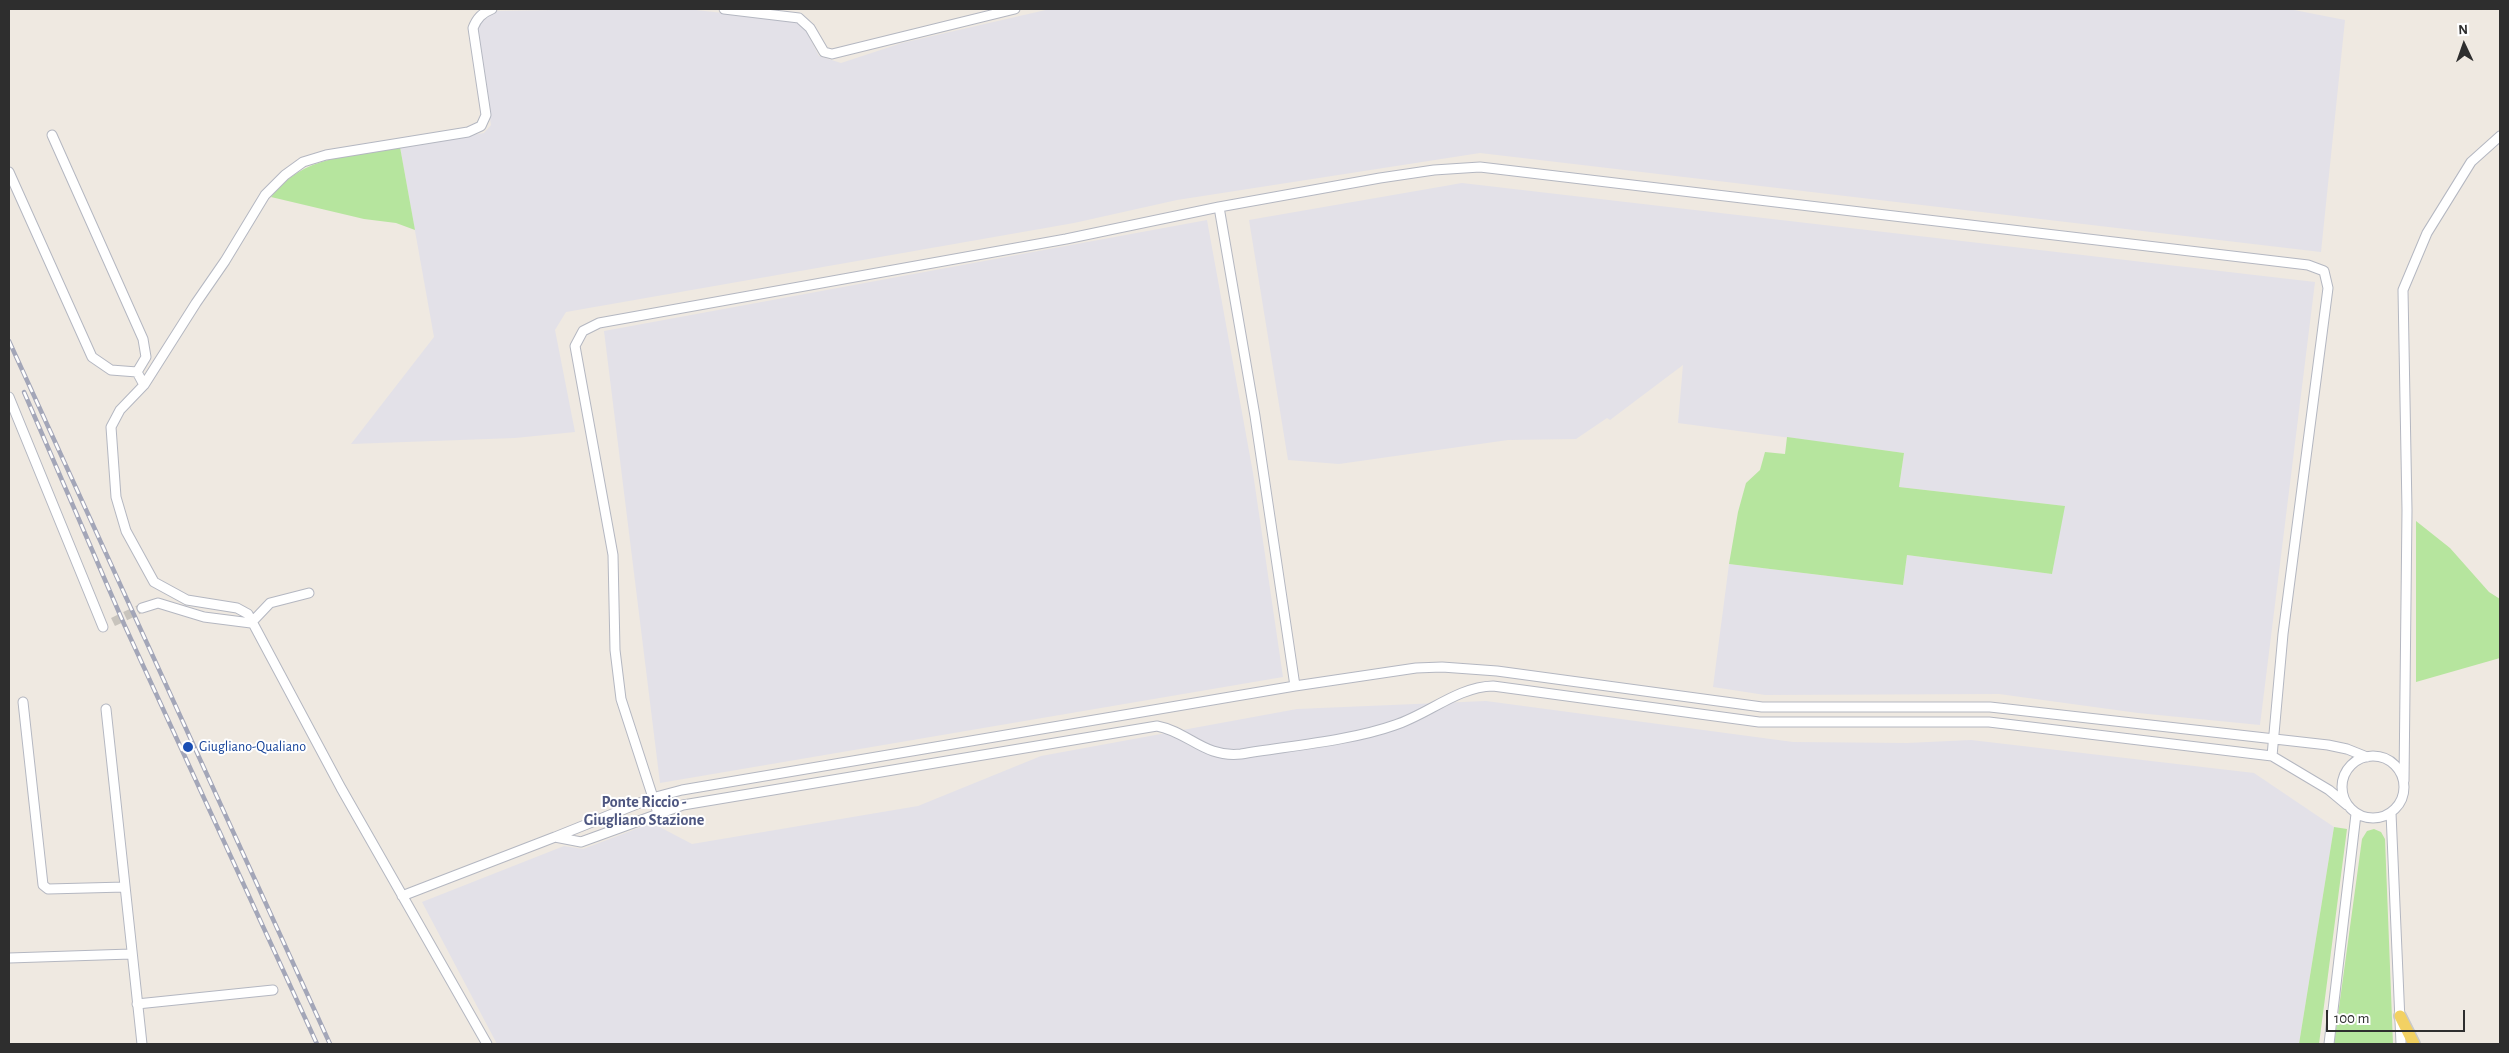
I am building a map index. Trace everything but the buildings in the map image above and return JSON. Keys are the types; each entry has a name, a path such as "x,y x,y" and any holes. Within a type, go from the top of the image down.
{"main road":[{"path":"2400,1016 2414,1044"}],"street":[{"path":"487,1044 402,896 267,652 258,629 252,623 248,614 237,608 187,600 154,582 126,531 116,497 111,427 120,410 144,385 196,302 226,261 266,194 285,175 303,162 326,155 468,132 481,126 486,115 473,28 483,13 492,9"},
{"path":"724,9 800,18 810,28 824,52 832,54 1015,9"},
{"path":"52,135 143,339 146,357 138,372"},
{"path":"555,837 581,842 684,805 1158,726 1166,728 1218,754 1241,754 1372,732 1396,725 1465,692 1482,686 1494,686 1759,722 1989,722 2272,756 2329,790 2356,814 2374,819 2391,814 2403,799 2404,781 2408,510 2403,290 2427,234 2471,162 2500,136"},
{"path":"658,813 621,699 615,650 613,555 576,346 583,331 599,323 1066,239 1219,207 1434,170 1480,167 2308,264 2324,271 2328,288 2282,634 2275,740 2272,756"},
{"path":"9,172 92,357 111,370 138,372"},
{"path":"1219,207 1256,416 1295,686"},
{"path":"138,372 144,385"},
{"path":"9,397 103,627"},
{"path":"252,623 270,603 309,593"},
{"path":"142,608 158,603 204,617 252,623"},
{"path":"402,896 652,798 682,790 1295,686 1416,668 1471,668 1762,707 1990,708 2347,748 2367,757"},
{"path":"23,702 43,885 48,889 125,887"},
{"path":"106,709 142,1044"},
{"path":"2347,805 2342,791 2344,776 2349,767 2367,757 2377,756 2395,764 2404,781"},
{"path":"2329,1044 2356,814"},
{"path":"2391,814 2401,1044"},
{"path":"9,958 131,954"},
{"path":"137,1004 273,990"}],"shaded area":[{"path":"687,9 795,21 804,27 819,56 841,63 902,43 1050,9 2289,9 2345,20 2321,252 1480,153 1177,200 1074,223 566,312 555,330 575,432 515,438 351,444 434,337 400,147 484,133 491,125 476,31 483,18 495,11"},
{"path":"1462,183 2315,282 2260,725 2138,713 1999,694 1765,695 1713,687 1729,564 1903,585 1907,555 2052,574 2064,506 1899,487 1904,453 1678,423 1683,365 1610,420 1607,418 1576,439 1508,440 1339,464 1288,460 1249,220"},
{"path":"1207,220 1253,473 1283,677 660,783 604,331"},
{"path":"1486,701 1793,742 1907,743 1971,740 2254,773 2334,827 2299,1044 497,1044 422,902 564,846 583,849 652,823 692,844 918,806 1041,756 1297,709"}],"green space":[{"path":"400,147 415,230 396,223 364,219 271,197 283,183 313,165 346,156"},
{"path":"1787,437 1904,453 1899,487 2065,506 2052,574 1907,555 1903,585 1729,564 1738,512 1746,483 1760,470 1765,452 1785,454"},
{"path":"2416,521 2450,548 2489,592 2500,599 2500,658 2416,682"},
{"path":"2334,827 2347,829 2319,1044 2299,1044"},
{"path":"2374,829 2381,832 2385,839 2393,1044 2334,1044 2362,839 2367,831"}],"tunnel":[{"path":"113,622 142,608"}],"railway":[{"path":"9,341 330,1044"},
{"path":"24,392 124,624 317,1044"}],"place":[{"name":"Giugliano-Qualiano","path":"188,747"}],"district":[{"name":"Ponte Riccio - Giugliano Stazione","path":"644,811"}]}
